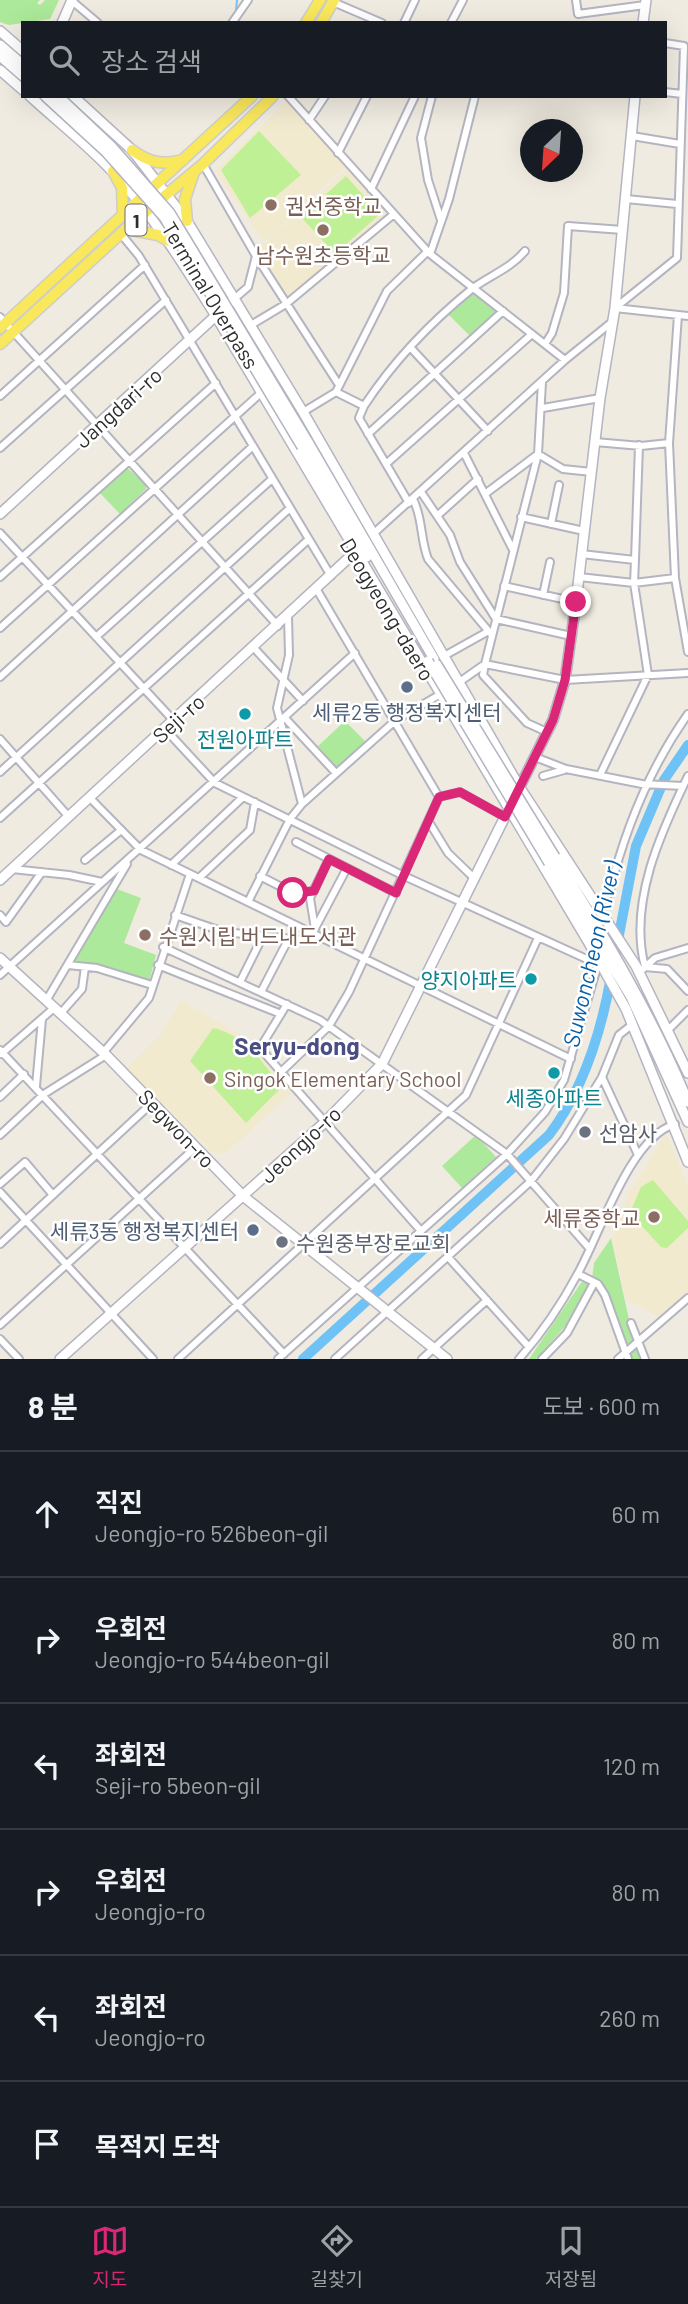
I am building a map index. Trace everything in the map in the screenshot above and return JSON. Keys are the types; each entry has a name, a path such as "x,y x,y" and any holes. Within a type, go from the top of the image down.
{"main road":[{"path":"307,21 320,0"},
{"path":"63,21 72,1"},
{"path":"322,21 333,1"},
{"path":"643,21 645,3"},
{"path":"0,31 21,49"},
{"path":"0,45 21,63"},
{"path":"0,56 21,74"},
{"path":"0,69 21,88"},
{"name":"Deogyeong-daero","path":"32,98 113,171 169,241 262,392 507,813 601,958"},
{"name":"Terminal Overpass","path":"47,98 106,152 164,217 305,444"},
{"name":"Terminal Overpass","path":"60,98 111,146 170,213 305,444"},
{"name":"Deogyeong-daero","path":"75,98 132,150 187,221 303,412 373,534 435,659"},
{"name":"1","path":"0,344 5,325 138,200 187,160 250,98"},
{"name":"1","path":"5,325 194,172 270,98"},
{"name":"Jeongjo-ro","path":"60,1359 323,1124 382,1065 547,732 565,680 576,602 600,398 615,308 635,98"},
{"path":"132,150 145,160 160,165 187,160"},
{"path":"113,171 122,188 123,216"},
{"path":"187,221 185,199 194,172"},
{"path":"123,231 158,235 169,241"},
{"name":"Jangdari-ro","path":"0,514 234,299"},
{"name":"Deogyeong-daero","path":"305,444 435,659 458,683 520,788 640,969 688,1073"},
{"path":"332,491 339,526"},
{"path":"332,491 361,513"},
{"name":"Seji-ro","path":"0,880 288,617 354,553"},
{"path":"435,659 552,860 633,1024 688,1162"},
{"path":"552,860 605,937 628,976"},
{"path":"609,922 628,976 630,990 688,1122"},
{"name":"Segwon-ro","path":"0,958 104,1054 243,1196 385,1310"},
{"path":"601,958 630,990 662,1040 688,1101"},
{"path":"385,1310 447,1359"}],"street":[{"path":"233,21 248,0"},
{"path":"405,21 415,0"},
{"path":"452,21 463,0"},
{"path":"576,0 577,21"},
{"path":"72,1 96,21"},
{"path":"333,1 374,21"},
{"path":"578,14 645,3"},
{"path":"615,308 677,258 684,46 667,43"},
{"path":"667,92 682,94"},
{"path":"290,98 429,252 565,360"},
{"path":"309,120 324,98"},
{"path":"338,153 366,98"},
{"path":"371,189 414,98"},
{"path":"431,98 421,138 428,180 441,222"},
{"path":"303,412 337,388 387,291 429,252 441,222 474,98"},
{"path":"632,136 680,144"},
{"path":"203,164 337,388 364,406"},
{"path":"626,199 677,204"},
{"path":"251,325 286,304 394,214"},
{"path":"545,344 552,333 564,293 568,226 623,230"},
{"path":"123,231 331,576"},
{"path":"489,633 428,559 422,545 420,513 386,464 359,418 364,406 393,365 410,347 474,288 515,263 525,251"},
{"path":"234,299 248,287 254,274 256,256"},
{"path":"0,396 145,265"},
{"path":"0,448 63,388 166,300"},
{"path":"615,308 688,316"},
{"path":"368,434 503,311"},
{"path":"678,316 669,443 675,578 688,652"},
{"path":"373,534 565,360 612,322"},
{"path":"5,325 278,626"},
{"path":"386,464 531,334"},
{"path":"410,347 488,431"},
{"path":"542,382 543,408 538,454 496,619 489,633 483,675 527,723 547,732"},
{"path":"0,577 216,383"},
{"path":"0,628 151,488 262,392"},
{"path":"543,408 600,398"},
{"path":"596,442 640,445 669,443"},
{"path":"600,775 648,675 634,583 640,445"},
{"path":"0,677 253,446"},
{"path":"464,453 514,552"},
{"path":"538,454 563,468 592,472"},
{"path":"485,494 538,454"},
{"path":"96,637 272,479"},
{"path":"438,516 478,479"},
{"path":"551,524 559,485"},
{"path":"421,492 450,535 460,562 496,619 571,636"},
{"path":"0,772 289,508"},
{"path":"521,517 584,531"},
{"path":"0,533 174,721"},
{"path":"0,818 308,540"},
{"path":"582,554 635,560"},
{"path":"544,595 550,562"},
{"path":"579,577 634,583 675,578"},
{"path":"504,586 576,602"},
{"path":"317,590 439,797"},
{"path":"288,617 291,639 285,682 277,708 302,804"},
{"name":"Deogyeong-daero","path":"435,659 489,633"},
{"path":"254,648 303,701"},
{"path":"0,975 215,783 355,653"},
{"path":"458,683 485,664 565,680 688,673"},
{"path":"248,902 290,819 302,804 396,720 439,695"},
{"path":"598,905 609,894 622,843 663,749 688,714"},
{"path":"282,720 335,772"},
{"path":"165,729 215,783 538,938 591,961 601,958"},
{"path":"0,739 68,817"},
{"path":"535,757 566,769 649,784 680,785"},
{"path":"543,776 566,769"},
{"path":"640,969 639,937 654,853 680,785 688,776"},
{"path":"439,797 460,792 507,813"},
{"path":"171,865 243,797"},
{"path":"281,1072 329,1026 396,893 439,797"},
{"path":"90,798 141,850 313,931 363,960 571,1059"},
{"path":"199,878 250,830 255,802"},
{"path":"429,822 448,853 475,879"},
{"path":"85,860 120,831"},
{"path":"296,842 396,893"},
{"path":"46,1001 130,857"},
{"path":"313,931 310,898 329,859"},
{"path":"12,869 102,882"},
{"path":"175,915 224,932 303,940 313,931 347,869"},
{"path":"0,915 6,922 42,872"},
{"path":"0,1135 44,1094 104,1054 149,998 163,947 190,874"},
{"path":"260,876 293,893 314,891"},
{"path":"240,982 263,936"},
{"path":"178,1359 302,1242 447,1114 473,1084 538,938"},
{"path":"261,992 288,940"},
{"path":"163,947 329,1026 507,1155 590,1249"},
{"path":"640,969 655,958 688,948"},
{"path":"85,967 82,989 1,1053 44,1094 140,1197 281,1357 507,1155 545,1112 564,1080 601,958"},
{"path":"190,979 197,962"},
{"path":"68,965 152,985"},
{"path":"158,965 281,1014"},
{"path":"640,969 661,966 672,972 688,991"},
{"path":"287,1004 260,1048 323,1124 421,1231"},
{"path":"669,1029 688,1010"},
{"path":"36,1086 42,1019"},
{"path":"335,1359 529,1179 564,1139 602,1077 619,1035 633,1024"},
{"path":"0,1097 24,1074"},
{"path":"602,1077 638,1154"},
{"path":"0,1244 152,1103"},
{"path":"0,1123 8,1128"},
{"path":"519,1359 578,1274 638,1154 666,1127 675,1124"},
{"path":"0,1325 195,1147"},
{"path":"0,1184 25,1162 53,1195"},
{"path":"0,1192 153,1359"},
{"path":"448,1257 529,1347"},
{"path":"578,1274 594,1283 605,1295 627,1356"},
{"path":"542,1359 567,1333 594,1283"},
{"path":"618,1359 627,1356 638,1342 688,1298"},
{"path":"422,1359 487,1300"},
{"path":"631,1323 645,1359"},
{"path":"0,1339 19,1359"}],"shaded area":[{"name":"권선중학교","path":"287,101 345,167 264,242 215,171"},
{"name":"남수원초등학교","path":"347,169 387,214 287,298 259,254 260,247"},
{"name":"Singok Elementary School","path":"181,1000 255,1043 292,1087 293,1092 225,1154 212,1152 127,1068 160,1035"},
{"name":"세류중학교","path":"666,1133 688,1186 688,1291 660,1318 626,1299 612,1238 628,1195"}],"green space":[{"path":"0,0 40,0 37,3 40,5 45,0 59,0 50,19 21,21 21,23 9,25 0,22"},
{"path":"259,131 301,175 250,218 221,170"},
{"path":"346,176 380,214 335,254 301,217"},
{"path":"475,292 498,309 470,336 449,315"},
{"path":"126,467 146,484 146,489 120,514 99,492"},
{"path":"345,721 366,742 337,768 318,746"},
{"path":"117,889 141,898 124,943 156,955 149,982 71,964"},
{"path":"213,1028 243,1042 279,1084 279,1090 246,1123 190,1061"},
{"path":"476,1135 496,1157 462,1188 442,1166"},
{"path":"653,1180 688,1221 688,1228 667,1248 661,1247 630,1213 641,1187"},
{"path":"611,1238 632,1333 643,1359 632,1359 606,1295 592,1279 594,1263"},
{"path":"585,1281 589,1286 569,1322 536,1359 529,1359 581,1283"}],"waterway":[{"path":"236,11 237,0"},
{"name":"Suwoncheon (River)","path":"614,961 636,846 664,780 688,745"},
{"name":"Suwoncheon (River)","path":"303,1359 549,1135 572,1099 589,1060 611,977"}],"place":[{"name":"권선중학교","path":"271,205"},
{"name":"남수원초등학교","path":"323,230"},
{"name":"세류2동 행정복지센터","path":"407,687"},
{"name":"전원아파트","path":"245,714"},
{"name":"수원시립 버드내도서관","path":"145,935"},
{"name":"양지아파트","path":"531,979"},
{"name":"세종아파트","path":"554,1073"},
{"name":"Singok Elementary School","path":"210,1078"},
{"name":"선암사","path":"585,1132"},
{"name":"세류중학교","path":"654,1217"},
{"name":"세류3동 행정복지센터","path":"253,1230"},
{"name":"수원중부장로교회","path":"282,1242"}],"district":[{"name":"Seryu-dong","path":"297,1045"}],"route":[{"path":"293,893 314,891 329,859 396,893 439,797 460,792 505,817 553,720 565,680 576,602"}]}
